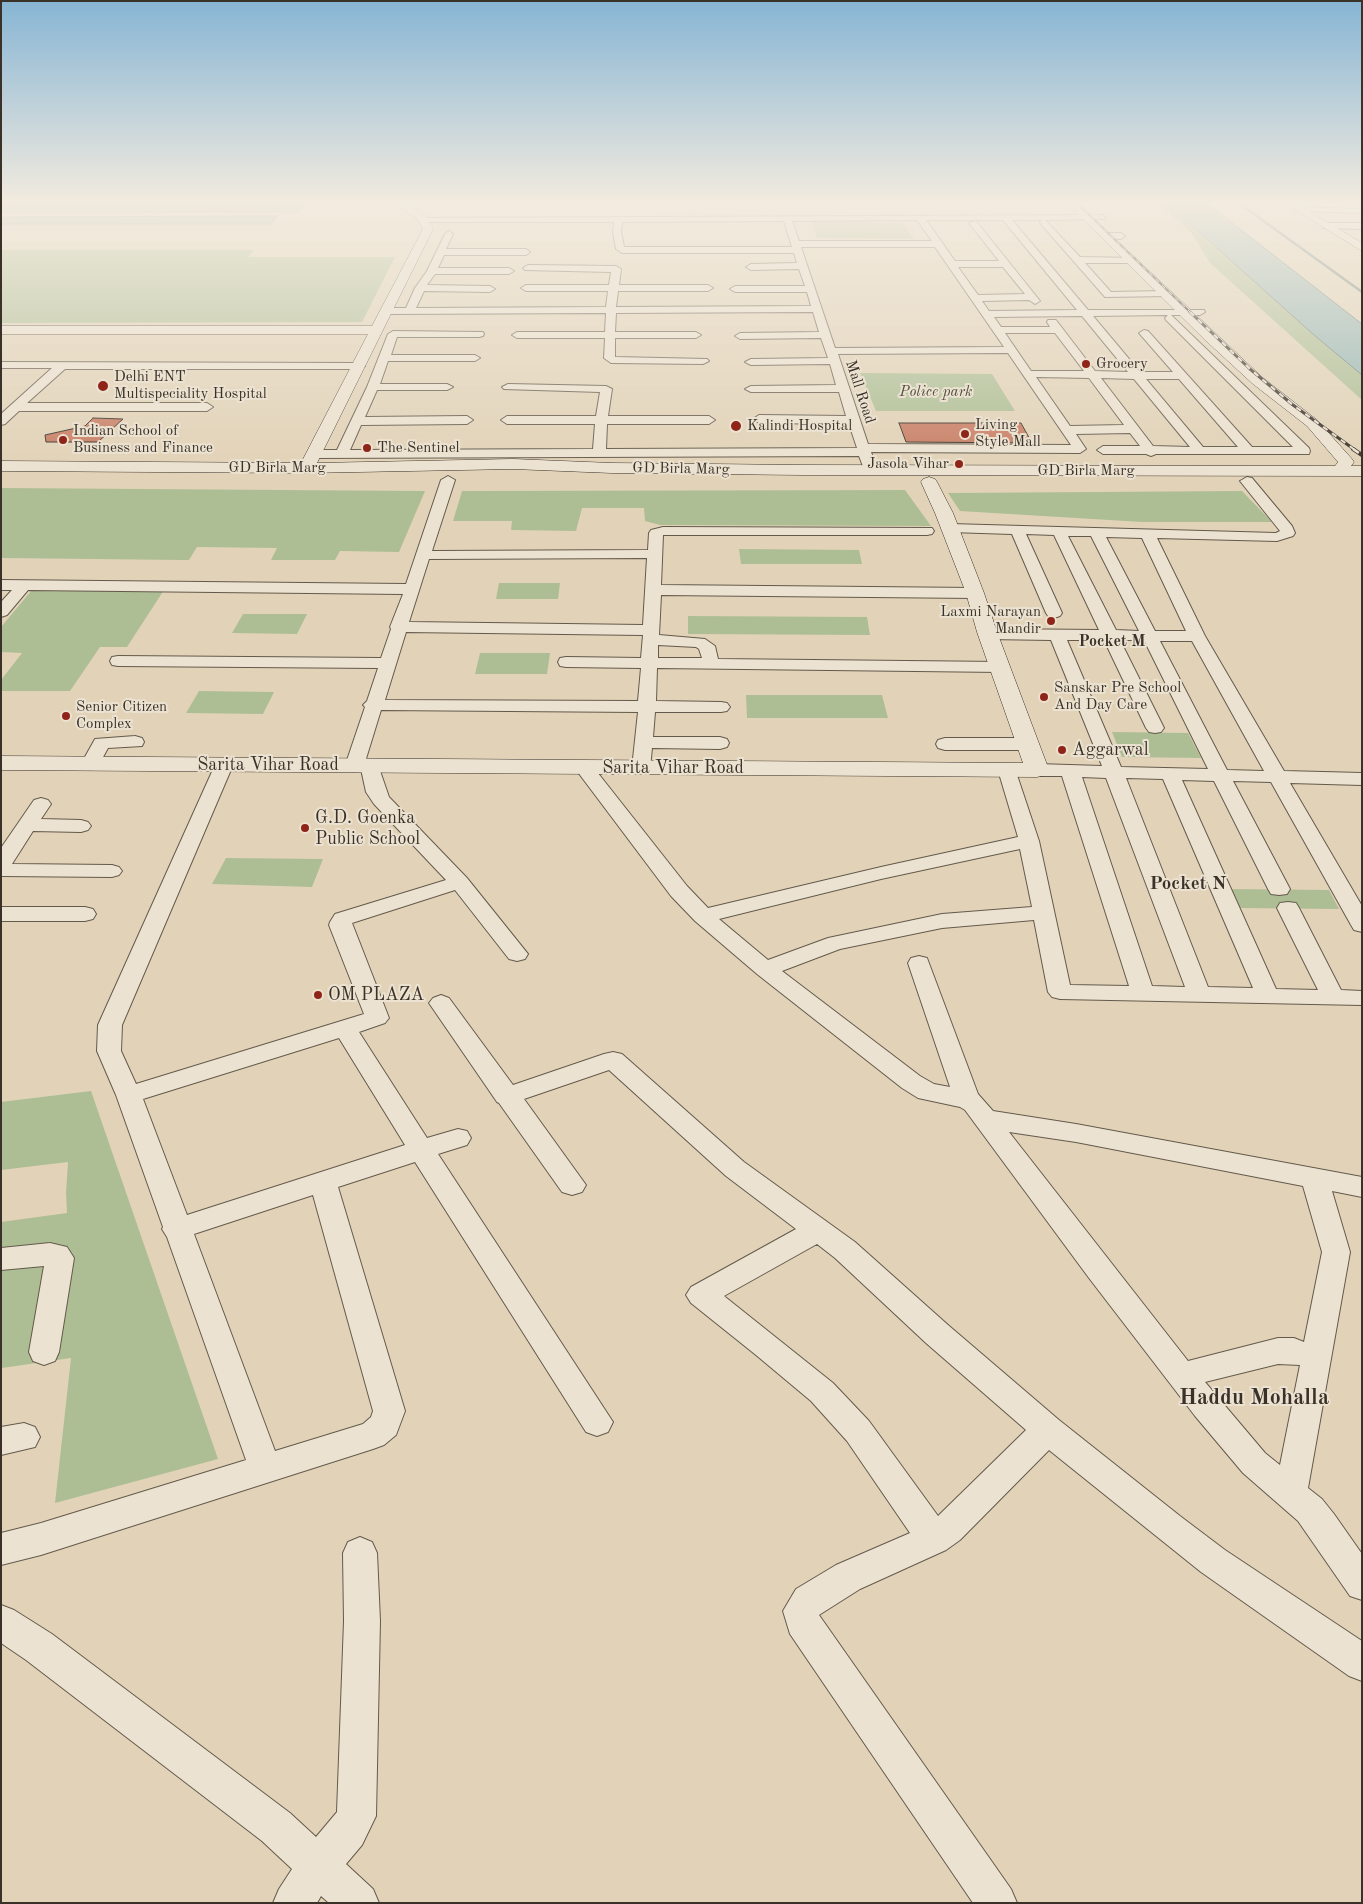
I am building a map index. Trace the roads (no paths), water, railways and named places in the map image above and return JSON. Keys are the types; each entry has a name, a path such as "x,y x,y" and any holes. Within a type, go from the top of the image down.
{"street":[{"path":"306,468 397,293"},
{"path":"410,311 418,293"},
{"path":"613,293 609,358 611,360 703,361"},
{"name":"Mall Road","path":"812,293 866,458"},
{"path":"314,454 599,453 866,458 1080,449 972,293"},
{"path":"976,298 1034,299 1029,293"},
{"path":"1067,293 1200,451"},
{"path":"1106,293 1108,295 1167,294 1258,381 1312,423 1349,465"},
{"path":"1177,293 1276,381 1329,422"},
{"path":"388,311 818,309"},
{"path":"987,314 1200,312"},
{"path":"1103,450 1151,452 1304,451 1170,318"},
{"path":"998,330 1055,326 1151,452"},
{"path":"1,330 376,332"},
{"path":"1,335 376,332"},
{"path":"1205,332 1144,332 1249,451"},
{"path":"342,453 373,387 393,334 479,334"},
{"path":"518,335 696,335"},
{"path":"740,336 826,335"},
{"path":"750,362 833,356 1012,350"},
{"path":"383,358 476,358"},
{"path":"1170,362 1215,362"},
{"path":"1,365 359,366"},
{"path":"1,421 62,365"},
{"path":"1029,374 1182,376"},
{"path":"1235,382 1258,381"},
{"path":"373,387 447,387"},
{"path":"508,387 604,388 607,390 601,420 599,453"},
{"path":"751,389 843,388"},
{"path":"1202,398 1252,398"},
{"path":"17,406 207,407"},
{"path":"759,419 854,420"},
{"path":"356,421 467,420"},
{"path":"507,420 709,420"},
{"path":"1066,430 1134,429"},
{"path":"1272,436 1322,435"},
{"path":"1236,436 1254,436"},
{"name":"GD Birla Marg","path":"1,477 513,464 612,468 866,458 1349,465 1362,471"},
{"path":"1,467 42,469 45,471 38,475 1,477"},
{"name":"GD Birla Marg","path":"1,467 149,473 497,480"},
{"path":"448,480 372,706 362,766 381,800 460,882 516,954"},
{"name":"GD Birla Marg","path":"526,480 929,482 1362,481"},
{"path":"950,528 1277,537 1288,533 1247,481"},
{"path":"929,482 950,528 975,593 1037,770 1362,779"},
{"path":"1016,530 1054,613"},
{"path":"641,768 647,706 656,534 663,531 927,531"},
{"path":"1059,531 1155,728"},
{"path":"1096,531 1333,997"},
{"path":"1147,533 1197,636 1362,925"},
{"path":"422,555 655,554"},
{"path":"1,585 410,589"},
{"path":"1,612 24,585"},
{"path":"653,590 975,593"},
{"path":"398,627 651,635 700,642 707,646 711,663"},
{"path":"988,634 1197,636"},
{"path":"1057,635 1114,773 1199,994"},
{"path":"118,661 386,663"},
{"path":"566,662 1000,667"},
{"path":"372,706 721,707"},
{"path":"90,764 102,743 135,742"},
{"path":"644,742 720,743"},
{"path":"945,744 1028,744"},
{"name":"Sarita Vihar Road","path":"1,763 1037,770"},
{"path":"224,765 110,1025 109,1051 129,1095 265,1468"},
{"path":"583,767 679,891 703,916 765,969 911,1082 927,1092 975,1109 1076,1133 1362,1187"},
{"path":"1007,770 1029,841 1060,992 1362,998"},
{"path":"1070,771 1143,993"},
{"path":"1170,774 1268,996"},
{"path":"1,864 41,804"},
{"path":"28,825 80,826"},
{"path":"703,916 881,873 1029,841"},
{"path":"1,870 112,871"},
{"path":"129,1095 378,1018 340,925 341,922 343,919 460,882"},
{"path":"765,969 836,943 942,921 1045,913"},
{"path":"1,914 85,914"},
{"path":"919,963 975,1109 1181,1375 1254,1462 1291,1492 1322,1525 1362,1584"},
{"path":"441,1003 506,1096 572,1185"},
{"path":"345,1028 420,1150 598,1422"},
{"path":"506,1096 613,1060 735,1169 845,1250 937,1334 1048,1430 1168,1527 1213,1561 1362,1663"},
{"path":"176,1228 458,1138"},
{"path":"1291,1492 1336,1252 1316,1179"},
{"path":"1,1549 41,1539 373,1435 385,1425 389,1411 323,1181"},
{"path":"818,1230 701,1295 822,1392 858,1431 934,1539"},
{"path":"1,1259 50,1254 57,1254 60,1258 44,1352"},
{"path":"1181,1375 1278,1351 1294,1351 1316,1358"},
{"path":"997,1903 804,1622 801,1611 808,1601 848,1577 934,1539 948,1529 1048,1430"},
{"path":"293,1903 318,1865 348,1831 356,1816 362,1621 360,1553"},
{"path":"1,1622 39,1647 276,1826 359,1903"}],"water":[{"path":"1267,293 1322,293 1362,324 1362,375"}],"railway":[{"path":"1170,293 1191,313"},
{"path":"1190,312 1250,369 1293,405 1355,450"},
{"path":"1353,449 1362,455"}],"place":[{"name":"Grocery","path":"1086,364"},
{"name":"Delhi ENT Multispeciality Hospital","path":"103,386"},
{"name":"Kalindi Hospital","path":"736,426"},
{"name":"Living Style Mall","path":"965,434"},
{"name":"Indian School of Business and Finance","path":"63,440"},
{"name":"The Sentinel","path":"367,448"},
{"name":"Jasola Vihar","path":"959,464"},
{"name":"Laxmi Narayan Mandir","path":"1051,621"},
{"name":"Sanskar Pre School And Day Care","path":"1044,697"},
{"name":"Senior Citizen Complex","path":"66,716"},
{"name":"Aggarwal","path":"1062,750"},
{"name":"G.D. Goenka Public School","path":"305,828"},
{"name":"OM PLAZA","path":"318,995"}],"district":[{"name":"Pocket M","path":"1112,642"},
{"name":"Pocket N","path":"1188,884"},
{"name":"Haddu Mohalla","path":"1254,1398"}],"park label":[{"name":"Police park","path":"936,392"}]}
